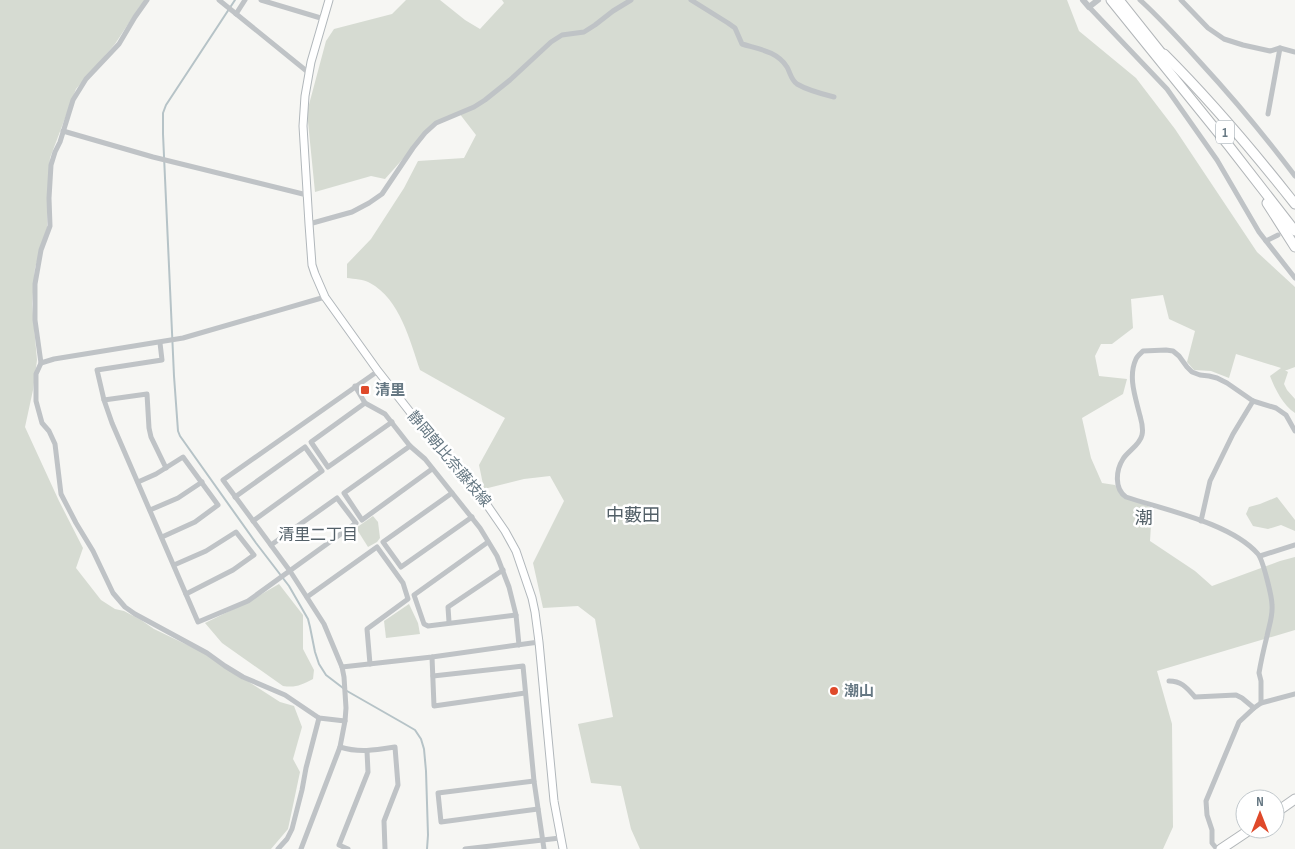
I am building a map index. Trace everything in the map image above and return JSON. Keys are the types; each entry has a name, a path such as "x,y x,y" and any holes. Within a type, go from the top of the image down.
{"highway":[{"path":"1111,0 1224,139 1295,231"},
{"name":"1","path":"1119,0 1234,142 1295,222"},
{"path":"1153,43 1260,160 1295,204"},
{"path":"1224,139 1295,247"},
{"path":"1219,849 1235,839"}],"main road":[{"name":"静岡朝比奈藤枝線","path":"329,0 311,62 305,96 303,126 312,265 318,284 325,297 378,371 432,440 485,502 516,551 532,598 539,642 554,801 562,849"}],"street":[{"path":"147,0 135,16 119,44 86,80 73,100 51,165 50,226 41,250 35,284 35,320 41,363 36,374 36,402 42,423 49,431 55,444 61,494 93,551 113,593 125,607 207,653 243,677 285,695 319,718 345,721"},
{"path":"234,12 245,0"},
{"path":"261,0 324,19"},
{"path":"309,224 352,212 382,194 413,148 436,123 486,100 551,42 562,35 584,32 631,0"},
{"path":"691,0 734,28 742,44 770,52 780,60 786,66 794,83 834,97"},
{"path":"1084,0 1167,89 1217,160 1259,232 1295,278"},
{"path":"1089,7 1098,0"},
{"path":"1140,0 1158,16 1220,83 1257,126 1295,176"},
{"path":"1181,0 1208,28 1224,39 1270,51 1280,48 1295,52"},
{"path":"221,1 309,73"},
{"path":"1268,114 1280,48"},
{"path":"63,131 153,157 307,195"},
{"path":"1266,241 1278,235"},
{"path":"41,363 54,359 160,343 325,297"},
{"path":"160,343 162,360 97,370 114,430 198,622 248,601 356,524 337,498 271,546"},
{"path":"1261,703 1259,673 1272,616 1272,606 1271,594 1260,556 1234,534 1120,494 1117,485 1120,466 1124,457 1141,439 1143,434 1132,382 1136,358 1143,351 1173,351 1192,372 1227,383 1253,401 1276,408 1286,415 1295,431"},
{"path":"300,849 340,747 346,708 342,667 324,624 307,597 223,480 378,371"},
{"path":"355,386 365,403 385,414 410,446 425,459 480,528 497,556 509,587 516,614 520,644"},
{"path":"104,400 147,394 151,437 166,468"},
{"path":"1201,521 1210,481 1233,434 1253,401"},
{"path":"365,403 311,442 328,466 392,422"},
{"path":"410,446 344,493 362,520 432,469"},
{"path":"235,497 305,447 322,471 253,521"},
{"path":"138,482 184,457 218,505 195,522 162,538"},
{"path":"150,510 178,498 202,482"},
{"path":"452,493 383,542 401,567 472,517"},
{"path":"174,565 206,551 236,532 254,556 233,570 186,594"},
{"path":"488,542 414,595 424,624 428,626 516,614"},
{"path":"1260,556 1295,545"},
{"path":"307,597 377,547 403,583 408,599 367,629 370,664"},
{"path":"449,622 448,607 503,570"},
{"path":"342,667 539,642"},
{"path":"432,657 434,706 526,693"},
{"path":"433,676 523,666 534,781 544,849"},
{"path":"1169,681 1184,684 1196,697 1236,696 1242,698 1254,708"},
{"path":"1219,849 1212,843 1212,830 1207,815 1206,801 1239,722 1261,703 1295,694"},
{"path":"278,849 287,839 292,829 319,718"},
{"path":"340,747 367,751 395,747 398,785 384,820 383,849"},
{"path":"348,849 339,845 368,772 367,751"},
{"path":"534,781 438,793 441,822 538,809"},
{"path":"465,849 560,838"}],"shaded area":[{"path":"0,0 147,0 140,6 115,44 76,89 50,158 47,228 35,268 32,304 37,360 25,427 83,548 76,568 101,600 115,609 124,611 154,629 204,653 280,702 294,706 302,727 293,759 300,772 288,829 271,849 0,849"},
{"path":"406,0 440,0 465,20 480,29 504,3 502,0 1067,0 1079,31 1136,78 1175,129 1257,252 1295,287 1295,367 1285,370 1288,372 1284,384 1295,399 1295,413 1283,401 1270,376 1281,368 1236,354 1229,378 1211,371 1194,370 1187,362 1195,331 1169,319 1163,295 1131,299 1133,328 1112,344 1101,344 1095,356 1099,376 1127,379 1123,394 1082,418 1091,458 1102,483 1115,485 1120,494 1152,508 1150,541 1195,571 1212,586 1295,557 1295,630 1157,671 1172,724 1173,827 1163,849 640,849 631,829 621,786 591,783 578,724 613,717 595,619 578,606 543,608 533,563 564,501 550,476 524,479 484,489 479,465 505,418 420,370 408,334 389,299 368,282 347,278 347,264 371,239 404,188 418,161 464,158 476,135 459,113 438,122 385,179 371,176 315,192 307,112 326,41 334,29 392,14"},
{"path":"1277,497 1295,520 1295,531 1281,525 1268,529 1253,526 1246,514 1249,507"},
{"path":"373,516 378,522 380,538 368,547 356,528"},
{"path":"279,584 303,615 303,649 314,670 313,679 288,687 283,686 222,643 205,623"},
{"path":"409,604 418,623 420,634 386,638 384,621"}],"waterway":[{"path":"235,0 166,105 163,113 178,431 256,543 289,586 308,619 319,664 326,675 343,688"},
{"path":"347,691 415,730 421,739 426,771 427,849"}],"place":[{"name":"清里","path":"365,390"},
{"name":"潮山","path":"834,691"}],"district":[{"name":"中藪田","path":"633,515"},
{"name":"潮","path":"1144,518"},
{"name":"清里二丁目","path":"318,535"}]}
